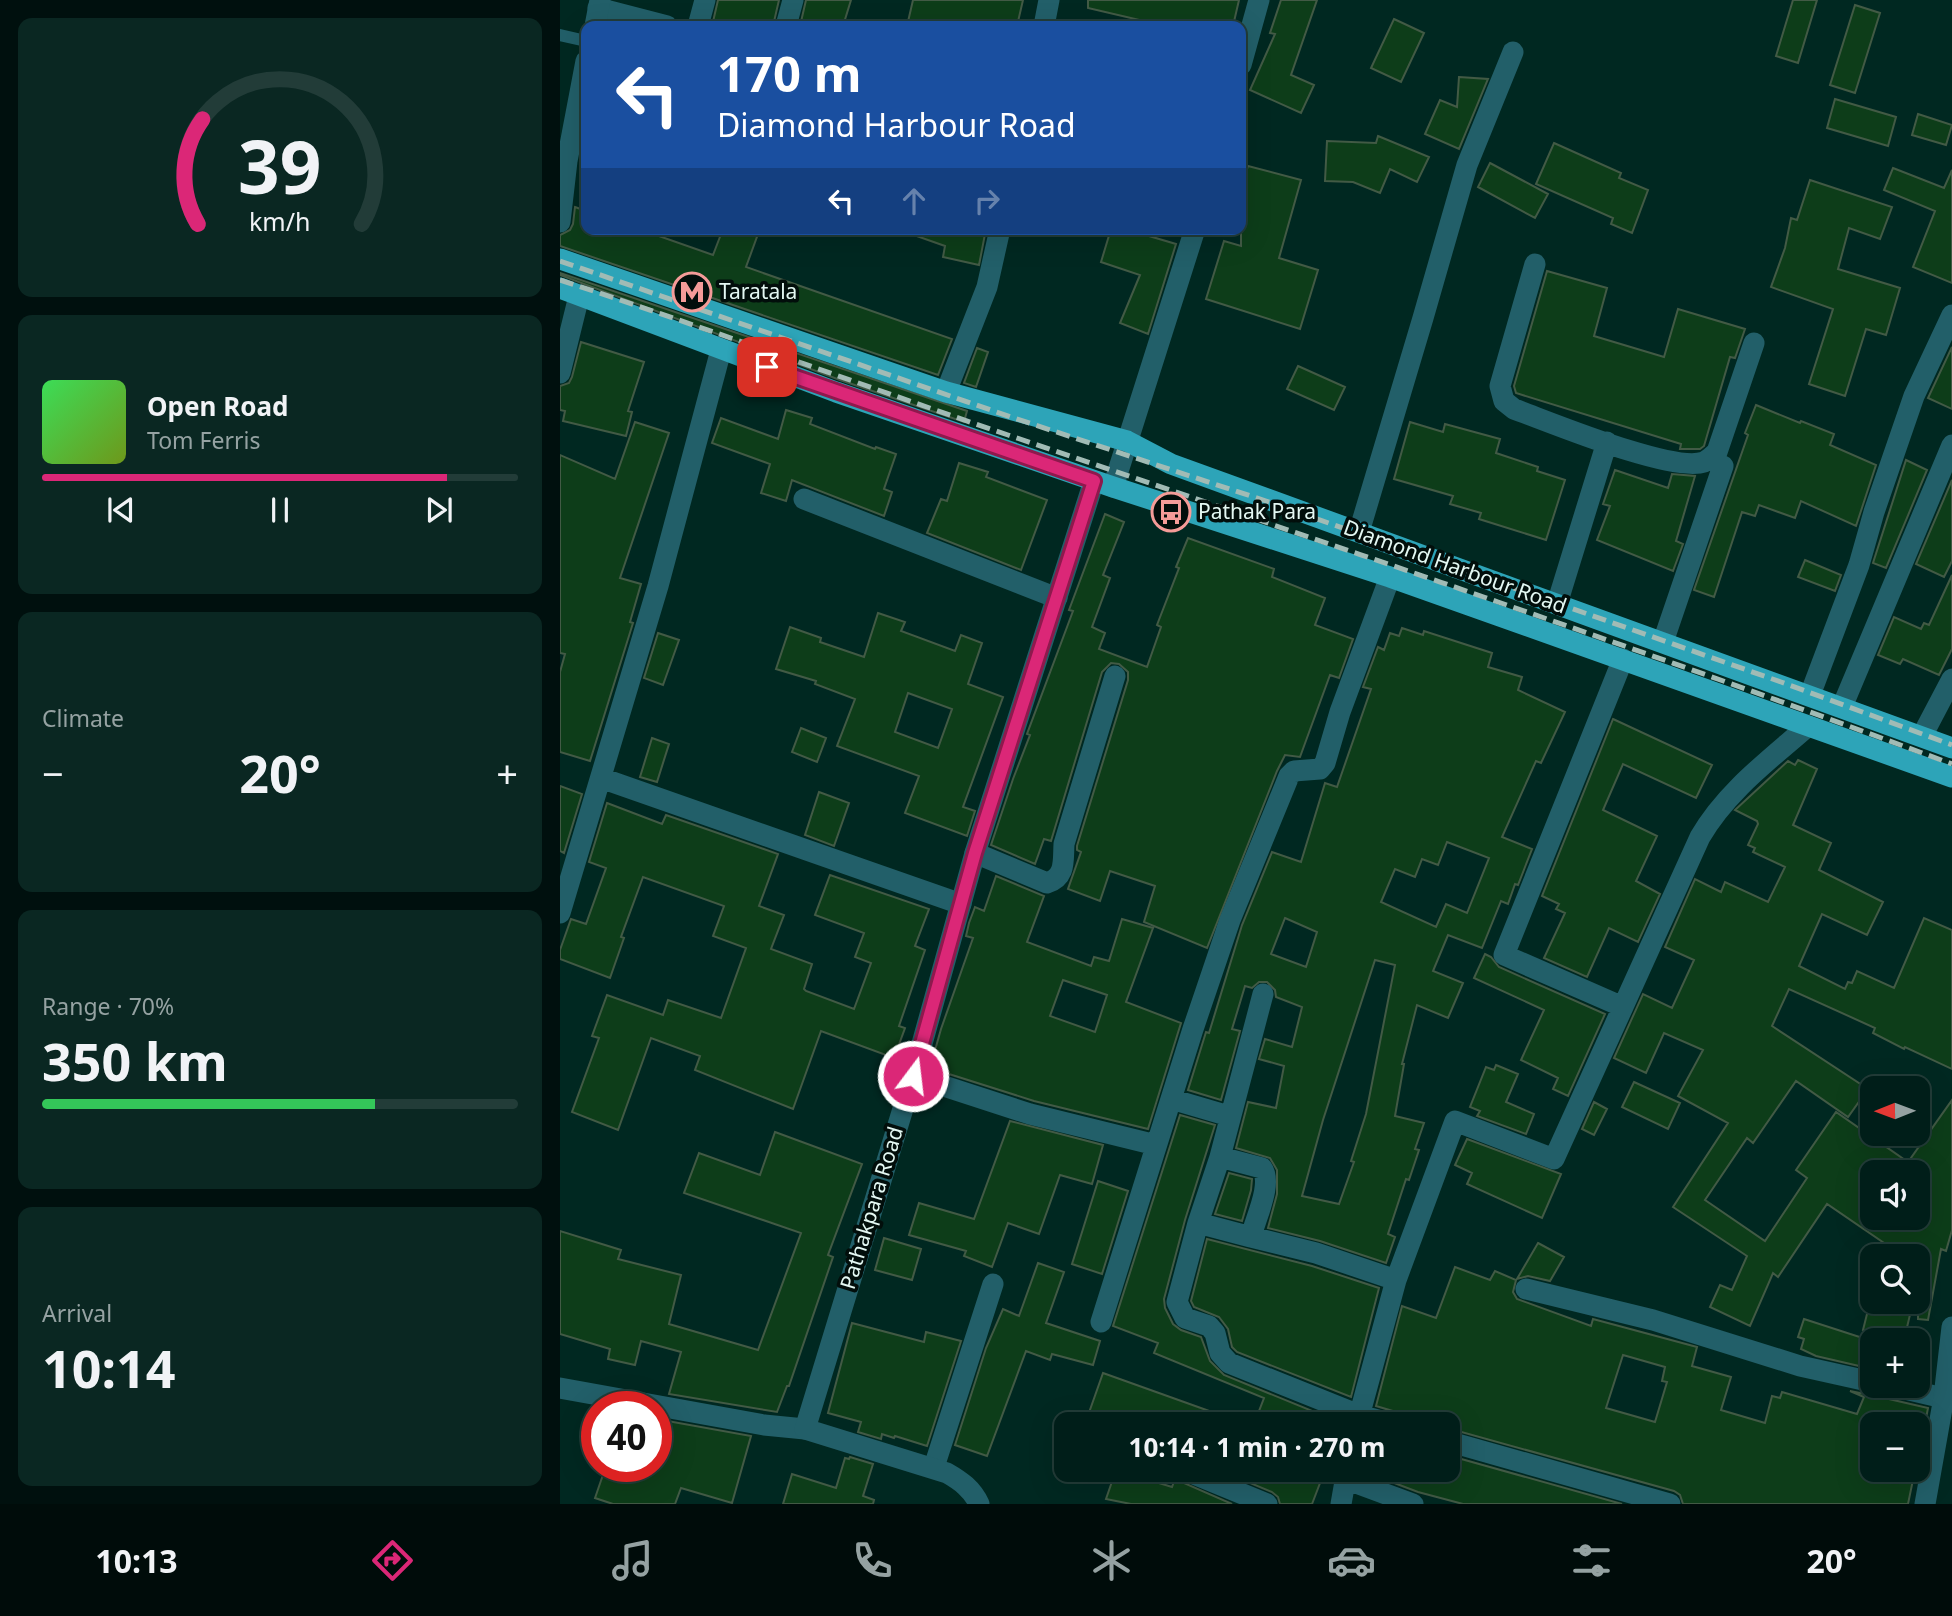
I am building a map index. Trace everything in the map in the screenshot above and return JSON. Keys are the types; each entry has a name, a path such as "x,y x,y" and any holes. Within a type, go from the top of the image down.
{"highway":[{"name":"Diamond Harbour Road","path":"560,259 946,392 1127,441 1171,464 1952,748"},
{"name":"Diamond Harbour Road","path":"570,292 836,392 1104,484 1390,576 1952,777"}],"street":[{"path":"699,21 705,0"},
{"path":"787,21 793,0"},
{"path":"1045,21 1049,0"},
{"path":"1246,47 1259,0"},
{"path":"598,11 644,21"},
{"path":"1359,532 1467,165 1513,52"},
{"path":"560,222 581,89"},
{"path":"946,392 987,287 999,235"},
{"name":"Pathakpara Road","path":"805,1429 913,1076 975,853 1057,598 1104,484 1127,441 1193,235"},
{"path":"1535,264 1500,386 1504,401 1514,409 1664,460 1705,462 1717,452 1754,343"},
{"path":"560,373 570,292"},
{"path":"1810,695 1859,565 1874,512 1914,396 1952,315"},
{"path":"560,913 659,586 721,350"},
{"path":"1558,604 1607,442"},
{"path":"1842,707 1952,445"},
{"path":"1663,642 1723,466"},
{"path":"804,499 1057,598"},
{"path":"1101,1322 1230,920 1289,776 1294,771 1320,769 1325,763 1390,576"},
{"path":"1623,659 1504,955 1623,1007"},
{"path":"975,853 1047,883 1056,880 1062,872 1064,845 1115,676"},
{"path":"1922,736 1952,679"},
{"path":"1360,1412 1396,1280 1455,1121 1554,1159 1700,837 1713,814 1744,782 1808,726"},
{"path":"601,778 961,904"},
{"path":"1263,994 1220,1157 1177,1302 1185,1318 1209,1326 1216,1333 1220,1353 1229,1363 1340,1412"},
{"path":"913,1076 1030,1114 1156,1145"},
{"path":"1171,1099 1229,1116"},
{"path":"1220,1157 1262,1168 1266,1174 1251,1237"},
{"path":"1199,1223 1316,1253 1396,1280"},
{"path":"934,1467 993,1284"},
{"path":"1526,1289 1654,1320 1800,1366 1860,1379"},
{"path":"1926,1504 1948,1399 1952,1327"},
{"path":"560,1388 764,1425 805,1429 934,1467 960,1480 974,1493 979,1504"},
{"path":"1930,1395 1948,1399"},
{"path":"1460,1445 1670,1504"},
{"path":"1213,1482 1267,1504"},
{"path":"1341,1504 1346,1482"},
{"path":"1363,1482 1413,1504"}],"lane":[{"path":"560,35 581,40"}],"building":[{"path":"718,0 779,0 774,21 713,21"},
{"path":"806,0 851,0 845,21 801,21"},
{"path":"913,0 1023,0 1018,21 908,21"},
{"path":"1088,0 1239,0 1234,21 1144,21 1088,8"},
{"path":"1281,0 1317,0 1291,75 1314,85 1301,113 1250,90 1275,34 1270,33"},
{"path":"1793,0 1817,0 1798,63 1776,56"},
{"path":"1855,5 1880,13 1855,93 1830,85"},
{"path":"1394,19 1424,33 1401,82 1371,68"},
{"path":"1459,77 1488,79 1459,149 1425,134 1440,100 1457,107"},
{"path":"1835,99 1896,117 1888,146 1827,128"},
{"path":"1918,114 1952,125 1946,145 1912,135"},
{"path":"1378,136 1429,157 1417,182 1390,169 1380,193 1353,182 1325,181 1327,141 1376,143"},
{"path":"1554,143 1621,173 1619,178 1648,190 1632,233 1611,224 1613,218 1536,184"},
{"path":"1490,163 1548,194 1535,218 1478,187"},
{"path":"1248,166 1301,180 1279,258 1318,270 1300,329 1206,299 1224,241 1241,246 1241,235 1246,235"},
{"path":"1893,168 1944,188 1952,170 1952,283 1913,267 1935,211 1884,190"},
{"path":"1810,180 1892,207 1880,239 1849,228 1838,269 1900,288 1886,335 1866,329 1845,396 1809,384 1833,309 1771,287 1785,248 1791,218 1797,220"},
{"path":"575,207 581,209 581,235 656,235 713,255 721,235 758,235 746,267 952,339 938,375 560,246 560,235 570,230"},
{"path":"914,235 985,235 979,265 943,257 945,246"},
{"path":"1109,235 1149,235 1176,244 1148,334 1120,323 1140,275 1101,262"},
{"path":"1547,271 1607,288 1594,336 1664,357 1678,309 1745,329 1735,358 1730,357 1704,446 1700,449 1680,449 1681,444 1516,393 1514,386"},
{"path":"560,273 967,411 964,422 840,380"},
{"path":"581,342 644,362 628,411 632,412 626,436 563,421 565,411 560,410 560,386 569,383 572,377"},
{"path":"1952,347 1952,409 1928,398"},
{"path":"977,348 988,352 976,387 964,383"},
{"path":"1298,366 1345,387 1334,410 1287,389"},
{"path":"1756,405 1834,434 1830,445 1876,465 1856,526 1801,501 1795,518 1759,505 1755,516 1742,512 1714,597 1694,590"},
{"path":"786,410 812,418 810,424 875,449 876,447 896,454 884,489 892,492 884,516 792,480 786,501 761,493 770,464 712,443 721,418 778,439"},
{"path":"635,422 669,433 620,578 641,584 630,622 633,623 590,761 560,752 560,672 565,654 560,653 560,455 615,479"},
{"path":"1410,422 1443,432 1445,424 1500,439 1496,453 1538,467 1537,471 1565,480 1546,540 1479,519 1481,513 1450,504 1453,496 1394,479"},
{"path":"1906,460 1927,470 1886,568 1873,563"},
{"path":"959,463 988,472 986,477 1047,500 1021,570 927,533 941,499 947,501"},
{"path":"1615,470 1668,488 1672,474 1695,476 1676,541 1683,544 1673,571 1597,540 1610,506 1603,504"},
{"path":"1952,480 1952,561 1944,577 1916,564"},
{"path":"1105,514 1124,522 1103,575 1110,578 1092,627 1105,633 1099,649 1147,667 1161,627 1157,625 1188,538 1274,569 1272,577 1325,598 1315,625 1353,639 1339,678 1330,675 1300,757 1285,755 1277,771 1207,948 1144,922 1155,886 1110,871 1100,901 1068,889 1081,852 1077,850 1077,846 1128,680 1128,672 1119,664 1111,663 1102,672 1051,841 1044,839 1035,864 991,845 1030,735 1027,734 1073,611 1069,610"},
{"path":"1805,560 1841,575 1835,591 1798,577"},
{"path":"1952,575 1952,649 1939,675 1903,659 1900,664 1878,655 1894,617 1921,629 1924,623 1929,625"},
{"path":"878,613 905,622 901,631 955,651 961,635 982,643 968,684 1003,697 963,807 975,811 967,836 905,813 919,776 837,746 855,699 815,684 816,681 776,669 790,627 821,638 820,642 864,657","holes":["908,693 952,709 938,748 895,732"]},
{"path":"1402,628 1423,635 1424,631 1492,653 1488,667 1522,677 1518,690 1565,712 1541,763 1536,761 1502,837 1532,849 1518,885 1515,884 1508,904 1501,901 1482,948 1448,935 1433,971 1463,983 1448,1018 1417,1005 1402,1064 1395,1116 1424,1123 1415,1149 1419,1150 1409,1180 1406,1179 1388,1234 1395,1237 1386,1263 1320,1241 1268,1228 1277,1194 1277,1170 1270,1158 1236,1148 1248,1102 1276,1108 1284,1066 1259,1059 1265,1039 1292,1047 1302,1007 1276,997 1275,990 1267,982 1259,982 1252,988 1245,986 1232,1029 1240,1031 1221,1100 1188,1090 1206,1032 1209,1033 1242,925 1272,852 1301,862 1325,783 1337,787 1371,689 1363,687 1378,647 1384,650 1390,633 1399,636","holes":["1447,842 1489,858 1467,913 1446,904 1436,927 1381,902 1395,869 1415,877 1422,859 1438,865","1285,918 1317,932 1306,967 1271,954","1375,960 1395,965 1366,1114 1351,1161 1354,1162 1339,1204 1302,1196 1323,1120"]},
{"path":"658,633 679,640 663,685 644,678"},
{"path":"1613,719 1712,765 1696,798 1623,764 1603,810 1657,836 1636,881 1660,894 1638,942 1609,928 1587,977 1544,958 1565,913 1556,909 1559,904 1542,896"},
{"path":"801,728 826,738 817,762 792,752"},
{"path":"652,738 669,744 657,782 640,777"},
{"path":"1798,760 1817,769 1793,825 1831,843 1819,870 1883,902 1867,935 1822,914 1799,966 1845,989 1848,982 1852,983 1857,971 1894,988 1924,918 1952,930 1952,1069 1905,1047 1904,1049 1873,1033 1875,1028 1789,989 1772,1026 1860,1084 1860,1100 1848,1117 1796,1081 1753,1143 1747,1138 1705,1200 1765,1241 1807,1178 1796,1170 1836,1112 1860,1129 1860,1146 1885,1146 1905,1160 1860,1160 1860,1227 1827,1204 1778,1277 1773,1273 1750,1326 1710,1307 1720,1285 1732,1290 1747,1256 1673,1207 1728,1123 1678,1096 1703,1050 1664,1033 1646,1073 1614,1058 1643,994 1672,1008 1694,960 1665,947 1695,879 1721,892 1725,882 1768,902 1785,867 1753,852 1755,848 1748,845 1757,821 1735,810 1788,761 1795,765"},
{"path":"560,786 582,794 564,853 560,851"},
{"path":"819,792 849,803 834,846 805,835"},
{"path":"607,803 662,824 666,815 778,854 759,906 784,915 771,949 812,964 804,989 806,991 854,1009 871,963 855,957 864,933 815,915 830,875 929,909 915,946 925,950 899,1026 905,1028 894,1058 821,1031 793,1109 695,1070 700,1056 651,1038 618,1130 572,1112 599,1038 592,1036 607,995 663,1015 668,1000 721,1018 746,948 713,936 724,906 643,877 621,937 624,938 610,978 560,959 560,950 571,919 586,924 606,868 589,862"},
{"path":"996,876 1044,896 1027,942 1091,966 1094,957 1109,961 1122,919 1153,928 1126,1002 1181,1023 1148,1129 1034,1101 930,1068 973,938 966,936 969,923 975,907 984,911","holes":["1063,980 1107,995 1095,1032 1050,1016"]},
{"path":"1485,954 1499,967 1605,1014 1568,1096 1553,1089 1558,1078 1521,1060 1544,1010 1474,978"},
{"path":"1496,1065 1518,1074 1506,1102 1534,1114 1526,1134 1477,1116 1480,1111 1470,1107 1486,1067 1494,1070"},
{"path":"1634,1082 1680,1103 1668,1129 1622,1107"},
{"path":"1952,1100 1952,1230 1946,1251 1941,1249 1930,1309 1930,1244 1884,1243 1865,1230 1930,1230 1930,1160 1909,1160 1919,1146 1930,1146 1930,1131"},
{"path":"1594,1102 1607,1109 1594,1135 1582,1129"},
{"path":"1180,1115 1215,1125 1185,1220 1164,1299 1165,1308 1173,1324 1201,1337 1210,1361 1224,1375 1315,1412 1259,1412 1264,1398 1154,1353 1158,1343 1113,1326"},
{"path":"1010,1121 1103,1145 1092,1184 1060,1175 1039,1234 1008,1223 992,1267 964,1256 966,1251 909,1235 919,1203 974,1219"},
{"path":"775,1132 862,1164 828,1255 833,1257 789,1386 777,1412 672,1394 670,1391 681,1352 641,1341 635,1365 608,1359 610,1349 560,1334 560,1231 621,1250 618,1259 681,1275 669,1324 758,1350 801,1233 684,1193 699,1153 760,1175"},
{"path":"1467,1139 1561,1174 1542,1218 1467,1184 1472,1173 1455,1165"},
{"path":"1229,1173 1252,1179 1242,1221 1215,1214"},
{"path":"1098,1181 1128,1191 1102,1274 1072,1264"},
{"path":"884,1238 921,1249 912,1280 875,1270"},
{"path":"1207,1239 1312,1266 1379,1288 1351,1397 1237,1352 1232,1347 1228,1329 1219,1317 1194,1307 1191,1301"},
{"path":"1538,1243 1564,1257 1550,1281 1528,1276 1517,1279"},
{"path":"1038,1263 1064,1272 1046,1323 1100,1341 1093,1365 1052,1354 1050,1360 1026,1351 987,1456 955,1445 986,1348 1003,1309 1019,1316"},
{"path":"1455,1267 1490,1280 1495,1271 1516,1280 1513,1292 1517,1299 1591,1326 1593,1319 1697,1347 1692,1366 1731,1377 1721,1410 1765,1423 1772,1396 1780,1398 1782,1392 1857,1414 1864,1398 1888,1398 1928,1408 1927,1412 1860,1412 1860,1482 1913,1482 1908,1504 1683,1504 1680,1495 1674,1491 1460,1432 1460,1412 1396,1412 1376,1406 1402,1306 1436,1318","holes":["1623,1355 1665,1367 1662,1381 1667,1382 1655,1422 1606,1408"]},
{"path":"1867,1314 1910,1314 1907,1328 1864,1328"},
{"path":"1918,1314 1929,1314 1928,1320 1918,1319"},
{"path":"1804,1319 1860,1337 1860,1366 1816,1356 1801,1349 1804,1339 1798,1337"},
{"path":"852,1323 924,1342 926,1332 961,1341 927,1446 895,1436 894,1438 882,1434 881,1439 858,1432 861,1422 828,1413"},
{"path":"1103,1373 1212,1412 1089,1412"},
{"path":"672,1422 751,1436 732,1503 681,1488 675,1504 613,1504 595,1498 600,1482 672,1482"},
{"path":"845,1458 873,1464 863,1496 874,1500 873,1504 783,1504 792,1474 836,1488"},
{"path":"1460,1459 1622,1504 1463,1504 1392,1482 1460,1482"},
{"path":"1112,1482 1156,1482 1172,1487 1174,1482 1182,1482 1232,1504 1131,1504 1106,1499"},
{"path":"1248,1482 1320,1482 1312,1504 1280,1504 1278,1497"}],"railway":[{"path":"560,261 1011,417 1266,501 1952,745"},
{"path":"560,280 1599,637 1952,764"}],"place":[{"name":"Taratala","path":"692,292"},
{"name":"Pathak Para","path":"1171,512"}],"route":[{"path":"767,367 1094,481 975,853 913,1076"}]}
